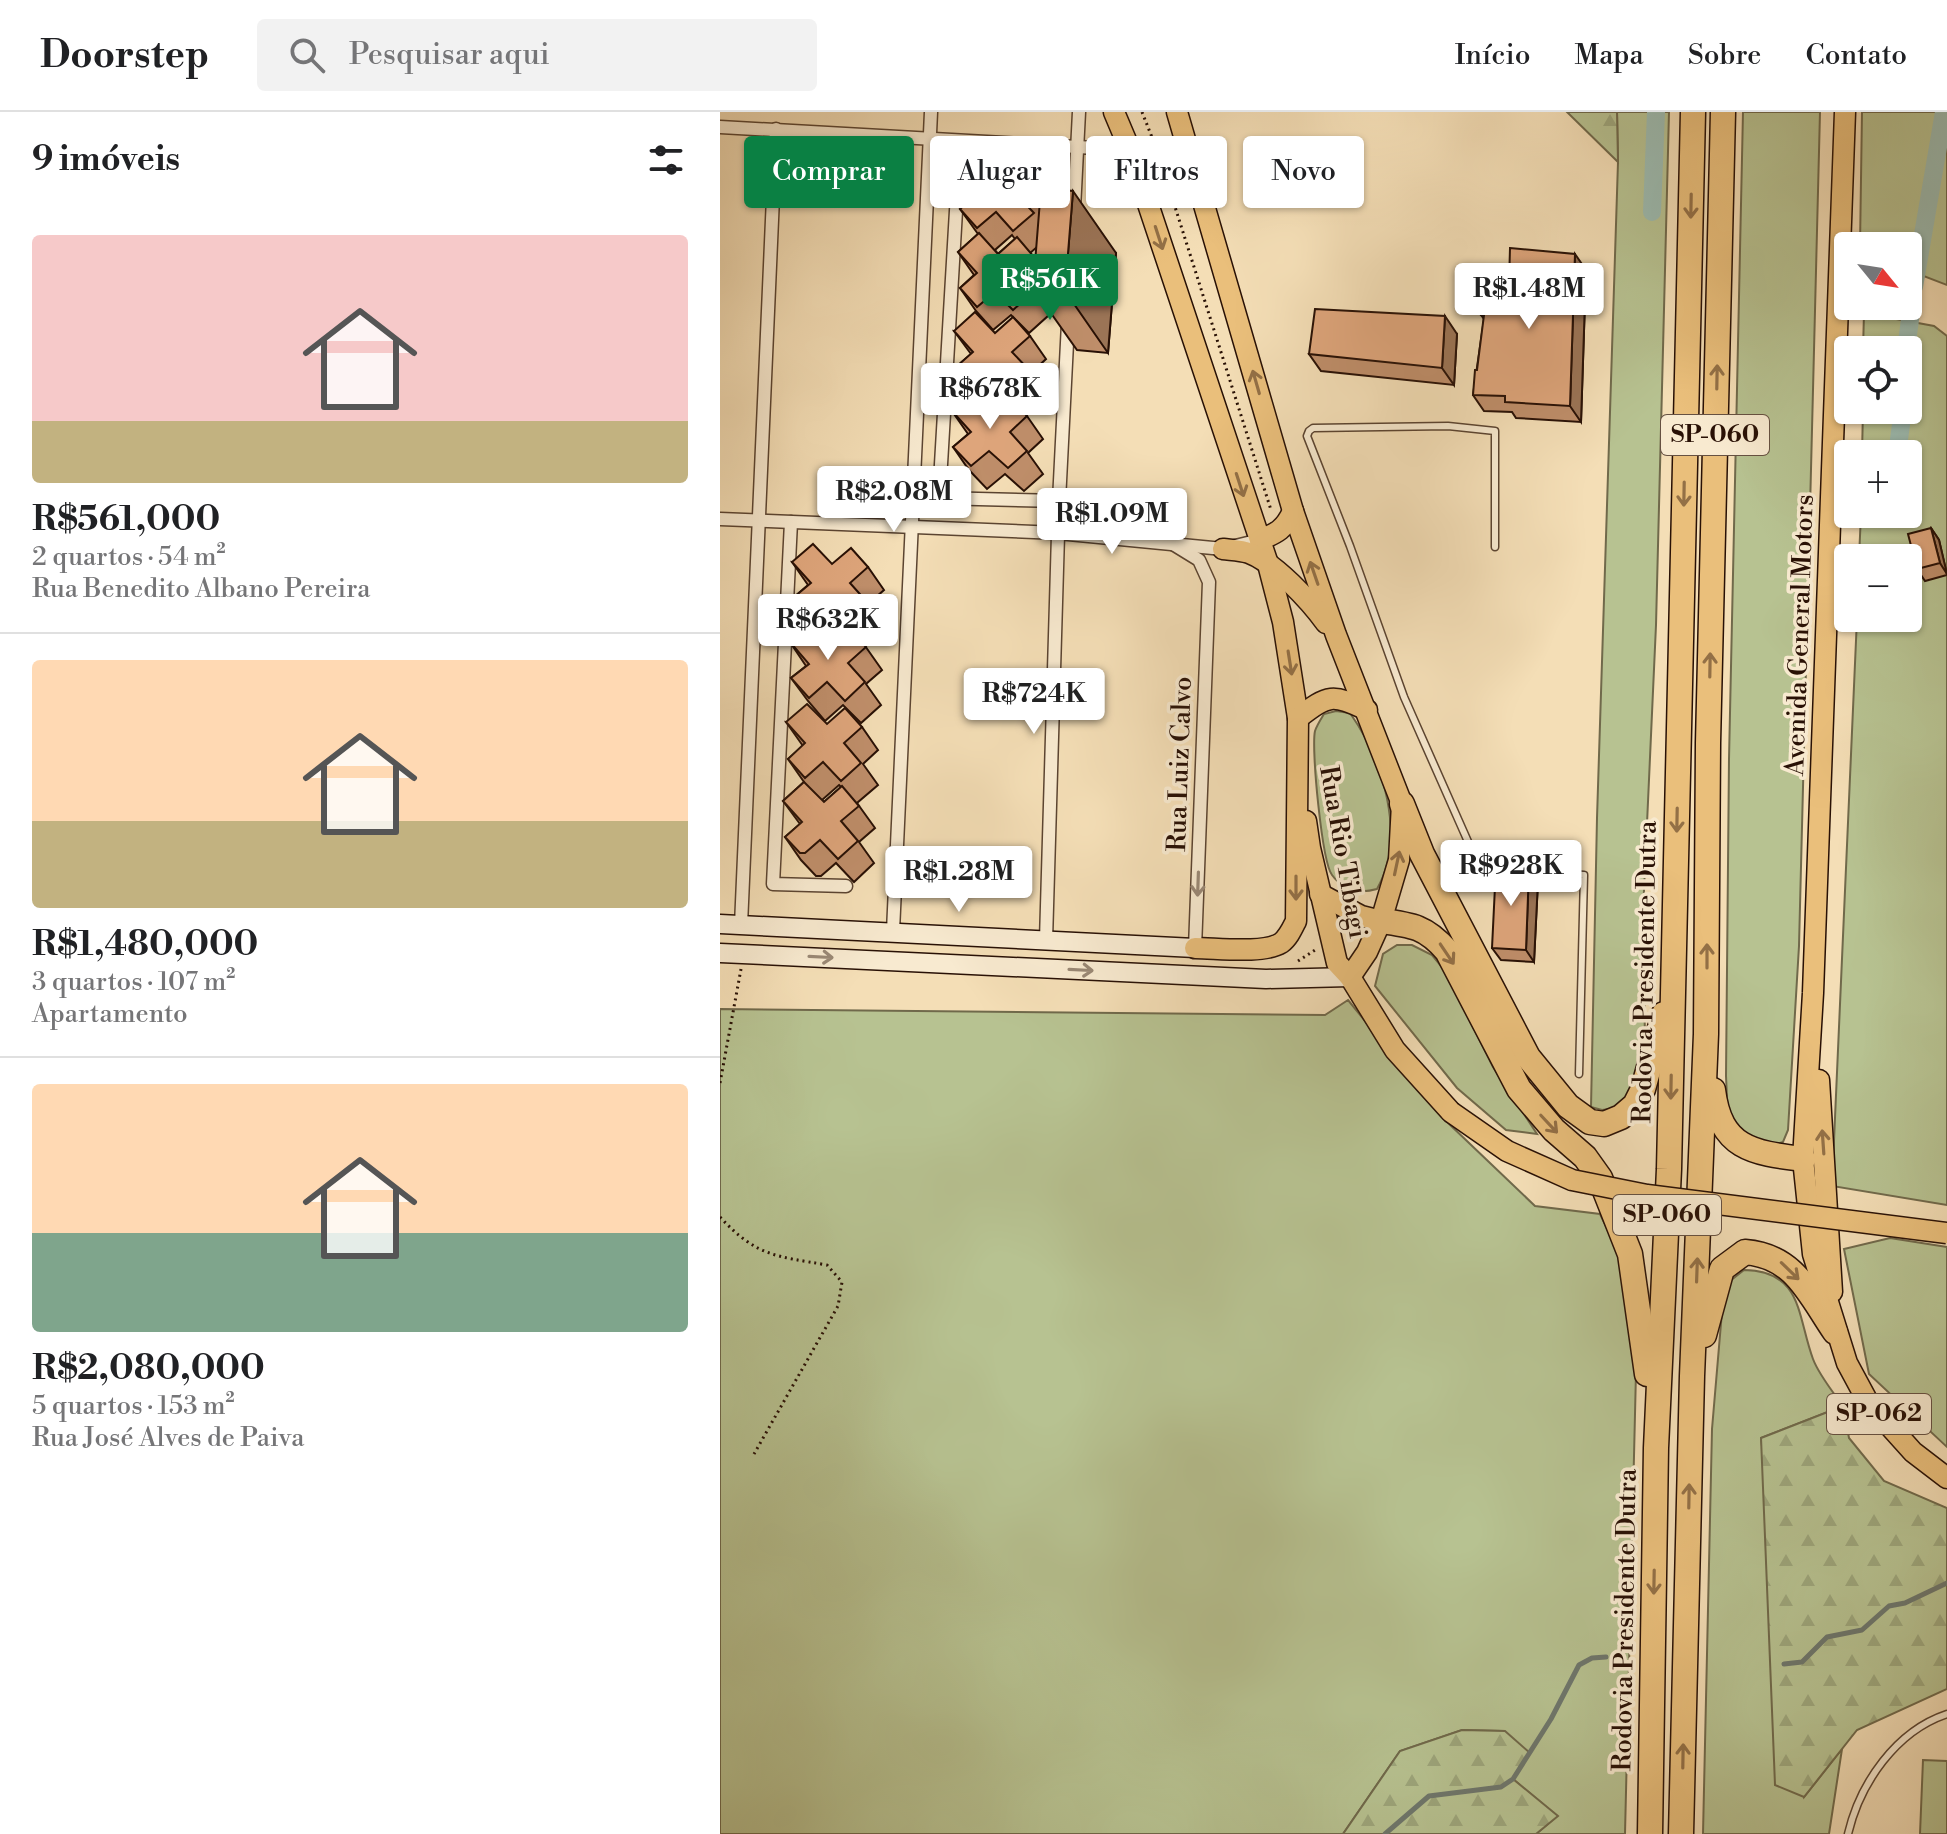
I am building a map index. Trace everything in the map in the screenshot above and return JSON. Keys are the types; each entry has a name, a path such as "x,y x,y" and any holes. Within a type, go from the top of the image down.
{"highway":[{"name":"Rodovia Presidente Dutra","path":"1650,1834 1656,1448 1669,1169 1693,120"},
{"name":"SP-060","path":"1681,1834 1692,1376 1706,1034 1708,743 1723,120"},
{"path":"1402,804 1422,854 1528,1057 1568,1106 1590,1122 1604,1124 1621,1117 1635,1105 1643,1089 1673,981"},
{"path":"1381,921 1408,925 1431,933 1447,951 1519,1089 1554,1130 1585,1157 1600,1178 1630,1254 1656,1448"},
{"path":"1706,1034 1715,1109 1724,1130 1740,1145 1760,1152 1803,1159"},
{"path":"1692,1376 1722,1269 1745,1252 1766,1254 1782,1262 1801,1281 1835,1332"}],"main road":[{"path":"1114,112 1124,136"},
{"path":"1177,112 1293,511 1336,635 1402,804 1399,860 1381,921 1367,952 1350,977"},
{"name":"Avenida General Motors","path":"1803,1159 1813,993 1845,121"},
{"path":"1151,208 1269,536 1268,564 1275,586 1298,718 1296,921 1289,935 1279,944 1263,949 1195,948"},
{"path":"1269,536 1287,524 1293,511"},
{"path":"1223,549 1249,553 1268,564 1317,609 1336,635"},
{"path":"1298,718 1325,699 1341,698 1367,710"},
{"name":"Rua Rio Tibagi","path":"1298,754 1310,848 1337,963 1350,977 1395,1050 1451,1112 1507,1151 1572,1180 1647,1195 1947,1233"},
{"path":"1320,894 1361,916 1381,921"},
{"path":"1813,993 1835,1332"},
{"path":"1803,1159 1818,1173 1826,1189"},
{"name":"SP-062","path":"1803,1159 1813,1254 1847,1363 1868,1402 1913,1452 1947,1478"}],"street":[{"path":"930,136 931,112"},
{"path":"1073,223 1079,112"},
{"path":"720,127 930,137 893,931"},
{"path":"741,925 776,129"},
{"path":"1070,146 1086,147"},
{"path":"956,208 939,498 1059,501"},
{"path":"1046,940 1059,501 1068,316"},
{"path":"720,519 1058,533 1169,542 1223,549 1257,569 1275,586"},
{"path":"791,522 773,884 846,886"},
{"path":"1223,549 1269,536"},
{"name":"Rua Luiz Calvo","path":"1169,542 1199,560 1209,582 1195,948"},
{"path":"720,924 1195,948"},
{"path":"720,953 1266,979 1350,977"}],"lane":[{"path":"1495,547 1495,431 1448,426 1313,428 1309,431 1307,436 1404,697 1477,862 1484,868 1584,875 1579,1074"},
{"path":"1848,1834 1853,1811 1887,1755 1908,1733 1947,1714"}],"path":[{"path":"1142,112 1157,150 1269,536"},
{"path":"720,1083 743,954"},
{"path":"720,1217 740,1239 768,1255 827,1265 842,1282 838,1306 754,1454"}],"green space":[{"path":"1567,112 1617,112 1618,162"},
{"path":"1617,112 1669,112 1656,625 1643,912 1645,1041 1638,1084 1617,1108 1602,1110 1591,1107"},
{"path":"1743,112 1820,112 1799,946 1788,1130 1783,1142 1766,1147 1728,1121 1726,1076 1729,759"},
{"path":"1862,112 1947,112 1947,285 1922,275 1922,232 1860,232"},
{"path":"1864,320 1902,320 1934,326 1947,336 1947,1205 1832,1186 1856,632 1922,632 1922,544 1860,544 1860,528 1922,528 1922,440 1862,440 1863,424 1922,424 1922,336 1863,336"},
{"path":"1336,711 1350,713 1362,732 1381,776 1387,799 1390,846 1386,868 1377,889 1352,890 1336,880 1328,866 1321,828 1314,742 1315,731 1324,714"},
{"path":"1397,945 1412,945 1432,955 1446,972 1493,1067 1537,1134 1506,1130 1457,1088 1375,986 1383,954"},
{"path":"1348,1000 1446,1121 1535,1206 1600,1214 1623,1262 1636,1372 1625,1834 1536,1834 1557,1816 1513,1779 1504,1731 1462,1730 1400,1751 1343,1834 720,1834 720,1009 1325,1015"},
{"path":"1890,1238 1947,1247 1947,1447 1869,1374 1844,1249"},
{"path":"1744,1270 1763,1272 1788,1287 1800,1312 1816,1365 1843,1406 1761,1438 1804,1797 1842,1749 1829,1834 1703,1834 1712,1429 1723,1300 1730,1281"},
{"path":"1843,1406 1849,1438 1884,1481 1947,1508 1947,1689 1857,1730 1804,1797 1775,1785 1761,1438"},
{"path":"1462,1730 1505,1731 1530,1753 1513,1779 1558,1816 1536,1834 1343,1834 1400,1751"},
{"path":"1923,1760 1947,1761 1947,1834 1920,1834"}],"building":[{"path":"1070,191 1073,191 1065,291 1033,288 1039,208 1070,208"},
{"path":"1029,208 1034,213 1013,231 996,212 977,228 960,209"},
{"path":"979,233 998,254 1017,237 1034,257 1016,273 1033,292 1013,310 995,292 977,307 960,288 977,273 958,252"},
{"path":"1510,248 1575,254 1570,406 1505,402 1505,396 1473,395 1484,315 1481,315 1484,284 1509,284"},
{"path":"1315,309 1445,316 1442,368 1309,354"},
{"path":"975,312 995,333 1013,317 1030,336 1012,352 1030,371 1009,389 991,371 973,387 956,367 973,352 954,331"},
{"path":"973,393 992,413 1010,397 1027,416 1010,432 1027,451 1008,468 989,451 971,466 953,447 971,432 952,411"},
{"path":"1931,528 1940,563 1922,568 1922,544 1911,544 1908,534"},
{"path":"813,544 832,564 851,548 868,567 850,583 867,602 847,620 829,602 811,617 793,598 811,583 792,562"},
{"path":"811,624 830,644 849,628 866,647 848,663 865,682 845,701 827,682 809,698 791,678 809,664 790,642"},
{"path":"807,704 827,724 845,708 862,727 844,743 861,763 841,781 823,762 805,778 788,759 805,743 786,722"},
{"path":"804,782 824,802 842,786 859,806 841,821 858,841 838,859 820,840 805,853 800,853 785,837 802,822 783,801"},
{"path":"1496,866 1529,869 1526,950 1492,948"}],"waterway":[{"path":"1652,212 1656,112"},
{"path":"1922,240 1944,112"},
{"path":"1908,336 1910,320"},
{"path":"1899,440 1901,424"},
{"path":"1784,1664 1802,1662 1827,1637 1862,1630 1889,1606 1905,1603 1947,1583"},
{"path":"1385,1834 1429,1796 1501,1787 1513,1779 1551,1719 1579,1665 1592,1658 1606,1657"}]}
